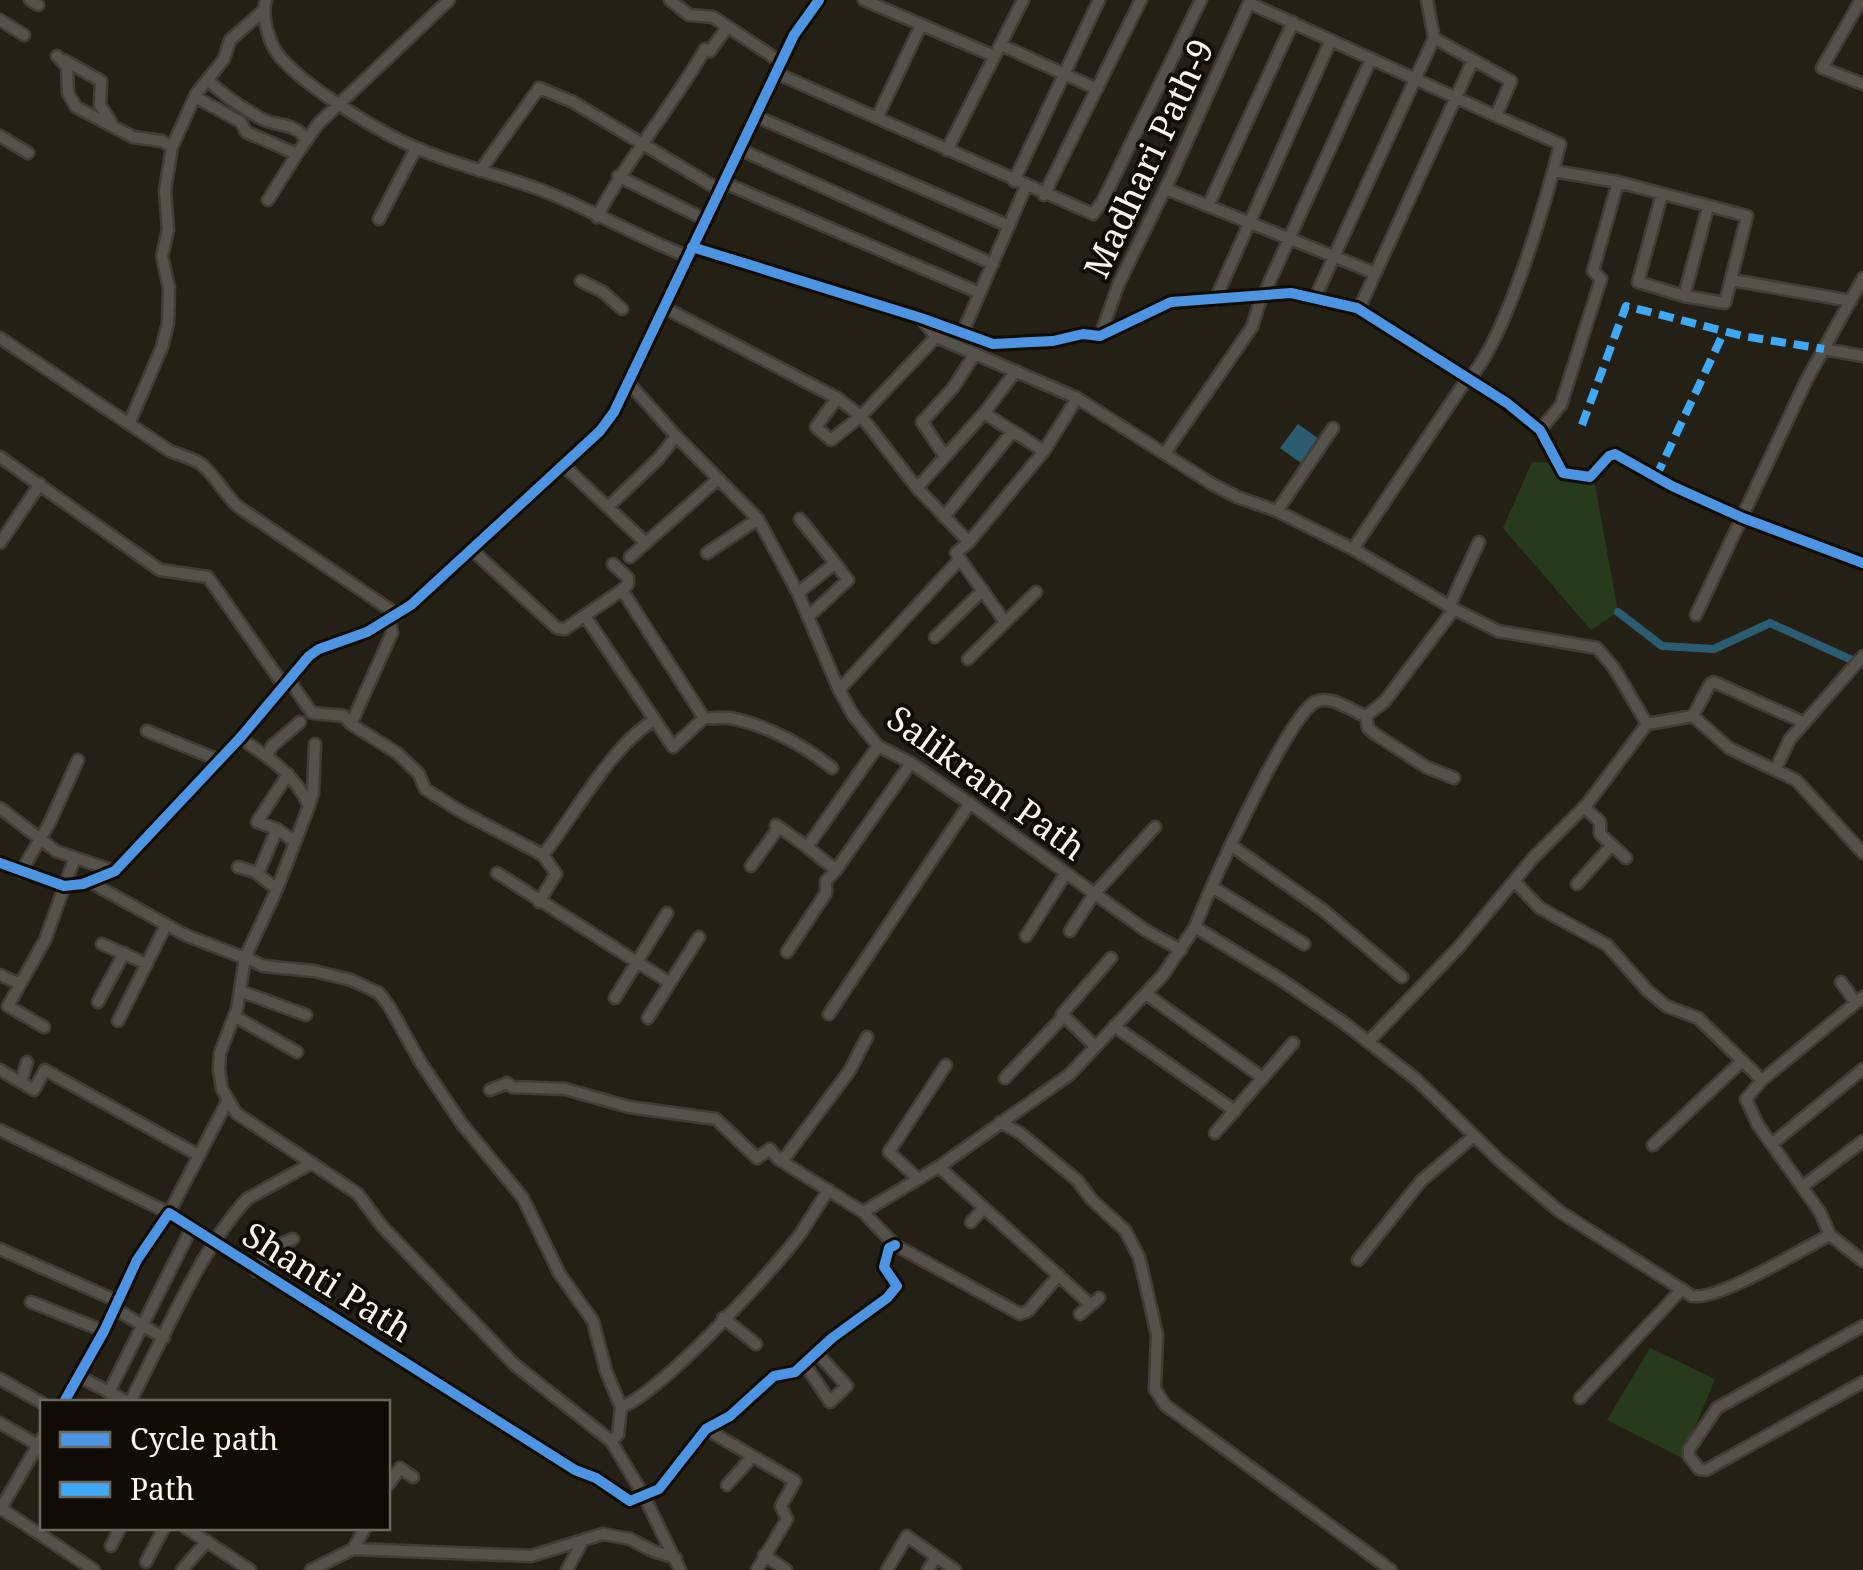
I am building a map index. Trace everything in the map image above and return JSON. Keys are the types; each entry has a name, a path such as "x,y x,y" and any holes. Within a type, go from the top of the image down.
{"street":[{"path":"268,200 306,139 450,0"},
{"path":"670,0 689,15 713,17 778,68 877,118 1093,214 1200,0"},
{"path":"0,863 64,886 90,882 114,871 320,649 367,632 394,617 604,426 794,35 818,0"},
{"path":"864,0 1097,89"},
{"path":"947,150 1023,0"},
{"path":"1014,180 1099,0"},
{"path":"1044,195 1141,0"},
{"path":"1315,298 1434,38 1427,0"},
{"path":"1861,0 1822,68 1863,84"},
{"name":"Madhari Path-9","path":"1100,336 1119,283 1166,189 1249,3 1293,22"},
{"path":"129,424 168,323 169,288 162,256 168,230 164,190 172,148 195,97 224,59 230,40 264,6 277,54 302,78 416,148 542,190 689,251 922,318 993,344 1053,341 1083,334 1100,336 1171,302 1291,293 1359,308 1472,378 1540,430 1563,473 1590,478 1615,454 1672,486 1743,518 1863,563"},
{"path":"0,20 24,35"},
{"path":"1209,204 1293,22 1560,144 1535,237 1472,378 1462,386 1353,549"},
{"path":"877,118 921,24"},
{"path":"597,216 618,176 645,144 706,49 710,51 726,29"},
{"path":"1434,38 1510,81 1496,116"},
{"path":"1215,300 1331,40"},
{"path":"118,130 100,106 101,82 59,57 70,79 68,94 76,107 118,130 133,137 162,140 172,148"},
{"path":"1164,453 1252,327 1263,294 1371,59"},
{"path":"1359,308 1473,60"},
{"path":"208,80 263,119 285,123 306,139"},
{"path":"480,171 538,88 572,102 723,187 980,292"},
{"path":"195,97 241,122 246,132 297,154"},
{"path":"755,116 1009,226"},
{"path":"2,140 28,153"},
{"path":"379,218 416,148"},
{"path":"739,149 993,264"},
{"path":"1553,172 1618,182 1747,216 1723,304 1638,282 1662,194"},
{"path":"618,176 706,220"},
{"path":"1540,430 1561,405 1601,278 1593,272 1618,182"},
{"path":"964,332 1026,186"},
{"path":"1166,189 1375,272"},
{"path":"1684,296 1708,207"},
{"path":"1696,615 1788,419 1863,278"},
{"path":"1732,280 1850,301"},
{"path":"582,281 600,290 622,310"},
{"path":"663,307 838,398 862,416 917,488 970,542"},
{"path":"922,318 936,337 1077,398 1236,497 1277,510 1498,630 1597,648 1614,668 1647,724"},
{"path":"838,398 816,427 832,440 862,416 936,337"},
{"path":"0,338 170,451 198,462 214,477 223,494 240,508 394,617"},
{"path":"1824,349 1863,356"},
{"path":"944,455 922,422 953,388 974,355"},
{"path":"917,488 984,413 1016,370"},
{"name":"Salikram Path","path":"628,382 758,519 798,593 852,715 878,746 911,763 1145,930 1181,950"},
{"path":"1005,622 956,553 970,542 1044,450 1077,398"},
{"path":"984,413 1044,450"},
{"path":"1277,510 1333,428"},
{"path":"944,517 1012,431"},
{"path":"608,506 660,458 676,436"},
{"path":"0,457 160,570 208,578 312,712 335,712 397,753 420,774 424,788 460,812 542,855 556,874 540,902"},
{"path":"564,466 646,542"},
{"path":"630,557 718,480"},
{"path":"0,543 40,484"},
{"path":"707,553 758,519"},
{"path":"800,519 848,582 809,616"},
{"path":"1366,716 1385,701 1452,607 1479,542"},
{"path":"472,549 558,628 565,629 628,584 628,578 612,564"},
{"path":"839,690 960,559"},
{"path":"798,593 834,563"},
{"path":"622,590 704,718"},
{"path":"935,636 983,590"},
{"path":"968,659 1036,592"},
{"path":"585,616 673,748 704,718 727,718 813,752 832,768"},
{"path":"351,724 392,633 394,617"},
{"path":"1776,768 1790,738 1863,656"},
{"path":"1693,716 1714,682 1803,722"},
{"path":"862,1212 939,1168 1069,1076 1146,994 1181,950 1272,761 1300,715 1318,700 1328,700 1366,716"},
{"path":"1366,716 1368,728 1375,734 1422,764 1454,778"},
{"path":"1368,1042 1584,806 1647,724 1693,716"},
{"path":"1693,716 1730,748 1776,768 1808,790 1863,853"},
{"path":"542,855 571,820 586,791 637,731 653,721"},
{"path":"267,756 272,746 300,722"},
{"path":"146,730 219,760"},
{"path":"240,738 288,774 309,806"},
{"path":"315,744 314,793 277,889 245,957 234,1016 220,1053 222,1090 236,1113 358,1194 381,1225 515,1365 611,1441 644,1496 680,1570"},
{"path":"807,847 878,746"},
{"path":"21,872 78,760"},
{"path":"787,952 826,893 826,881 911,763"},
{"path":"288,774 257,822 277,829 295,842"},
{"path":"829,1014 970,803"},
{"path":"1584,806 1598,819 1600,834 1626,858"},
{"path":"0,808 38,840 74,860 114,871"},
{"path":"752,866 777,826 836,870"},
{"path":"1070,931 1094,894 1154,828"},
{"path":"258,874 277,829"},
{"path":"1232,846 1323,910 1402,977"},
{"path":"1577,884 1611,846"},
{"path":"44,1028 8,1006 44,940 74,860"},
{"path":"238,867 258,874 277,889"},
{"path":"1026,936 1066,872"},
{"path":"497,874 670,983"},
{"path":"90,882 166,926 263,966 328,974 379,994 462,1124 522,1198 559,1273 593,1321 606,1371 621,1406 618,1434 611,1441"},
{"path":"1514,882 1540,908 1606,945 1666,1006 1698,1018 1762,1080"},
{"path":"1212,887 1304,944"},
{"path":"615,998 668,912"},
{"path":"118,1020 166,926"},
{"path":"1195,927 1314,1001 1417,1080 1559,1211 1696,1297 1711,1294 1830,1235"},
{"path":"648,1018 699,938"},
{"path":"102,944 147,964"},
{"path":"98,1002 124,953"},
{"path":"1005,1078 1111,958"},
{"path":"1,977 18,984"},
{"path":"1841,982 1860,1000 1762,1080 1746,1099 1820,1212 1830,1235 1863,1261"},
{"path":"240,991 306,1015"},
{"path":"1146,994 1263,1078"},
{"path":"234,1016 297,1052"},
{"path":"1062,1018 1095,1046"},
{"path":"1114,1026 1236,1110"},
{"path":"778,1159 786,1155 850,1070 867,1037"},
{"path":"1215,1133 1293,1043"},
{"path":"21,1082 27,1062"},
{"path":"1653,1145 1741,1062"},
{"path":"917,1178 889,1152 946,1065"},
{"path":"0,1070 34,1090 45,1070 198,1155"},
{"path":"1772,1143 1863,1070"},
{"path":"490,1090 506,1083 512,1087 565,1089 629,1108 716,1119 757,1158 770,1149 778,1159 862,1212 894,1245 1020,1314 1028,1311 1059,1275"},
{"path":"65,1400 104,1332 137,1260 169,1213 228,1100"},
{"path":"1000,1122 1020,1133 1077,1180 1092,1200 1125,1230 1139,1257 1151,1308 1157,1335 1155,1388 1165,1406 1391,1570"},
{"name":"Shanti Path","path":"0,1130 169,1213 575,1470 596,1478 630,1501 644,1496"},
{"path":"1358,1260 1421,1181 1474,1136"},
{"path":"1802,1187 1863,1142"},
{"path":"130,1400 214,1243 246,1199 312,1163"},
{"path":"939,1168 1095,1302 1080,1314"},
{"path":"621,1406 652,1389 723,1318 796,1240 829,1190"},
{"path":"972,1222 984,1208"},
{"path":"109,1392 192,1228"},
{"path":"256,1271 279,1245 294,1240"},
{"path":"644,1496 659,1489 706,1429 730,1416 774,1376 795,1372 887,1298 896,1286 884,1266 888,1248 894,1245"},
{"path":"0,1249 115,1305 164,1338"},
{"path":"1580,1398 1682,1290"},
{"path":"31,1302 104,1332"},
{"path":"723,1318 756,1344"},
{"path":"1863,1326 1716,1408 1688,1456 1706,1470 1863,1382"},
{"path":"804,1363 826,1407 847,1386 816,1352"},
{"path":"80,1377 125,1400"},
{"path":"0,1379 40,1402"},
{"path":"0,1423 40,1442"},
{"path":"706,1429 794,1481 781,1506 787,1519 757,1570"},
{"path":"40,1444 0,1509 94,1570"},
{"path":"727,1485 752,1456"},
{"path":"390,1481 400,1468 413,1477"},
{"path":"111,1546 119,1530"},
{"path":"146,1562 163,1530"},
{"path":"189,1530 232,1565 250,1570"},
{"path":"353,1548 363,1530"},
{"path":"311,1570 353,1548 531,1556 603,1534 630,1539 676,1558"},
{"path":"887,1570 907,1536 955,1570"},
{"path":"568,1570 584,1539"},
{"path":"182,1570 207,1541"},
{"path":"764,1555 786,1570"},
{"path":"928,1570 936,1557"}],"green space":[{"path":"1532,462 1560,463 1593,474 1618,612 1591,630 1503,528"},
{"path":"1650,1348 1715,1379 1682,1458 1607,1420"}],"water":[{"path":"1298,424 1319,439 1301,463 1280,448"}],"waterway":[{"path":"1618,612 1662,646 1714,649 1770,623 1863,665"}],"marked path":[{"path":"1582,425 1626,306 1743,336 1824,349"},
{"path":"1656,477 1724,332"}],"cycle path":[{"path":"0,863 64,886 83,884 115,871 240,738 309,656 367,632 411,605 600,431 614,412 794,35 819,0"},
{"path":"692,247 993,344 1053,341 1083,334 1100,336 1171,302 1291,293 1357,308 1507,403 1540,430 1563,473 1590,477 1615,454 1672,486 1743,518 1863,563"},
{"path":"65,1400 104,1331 137,1260 169,1213 630,1501 659,1489 706,1429 730,1416 774,1376 795,1372 832,1338 887,1298 897,1286 884,1267 889,1248 895,1245"}]}
